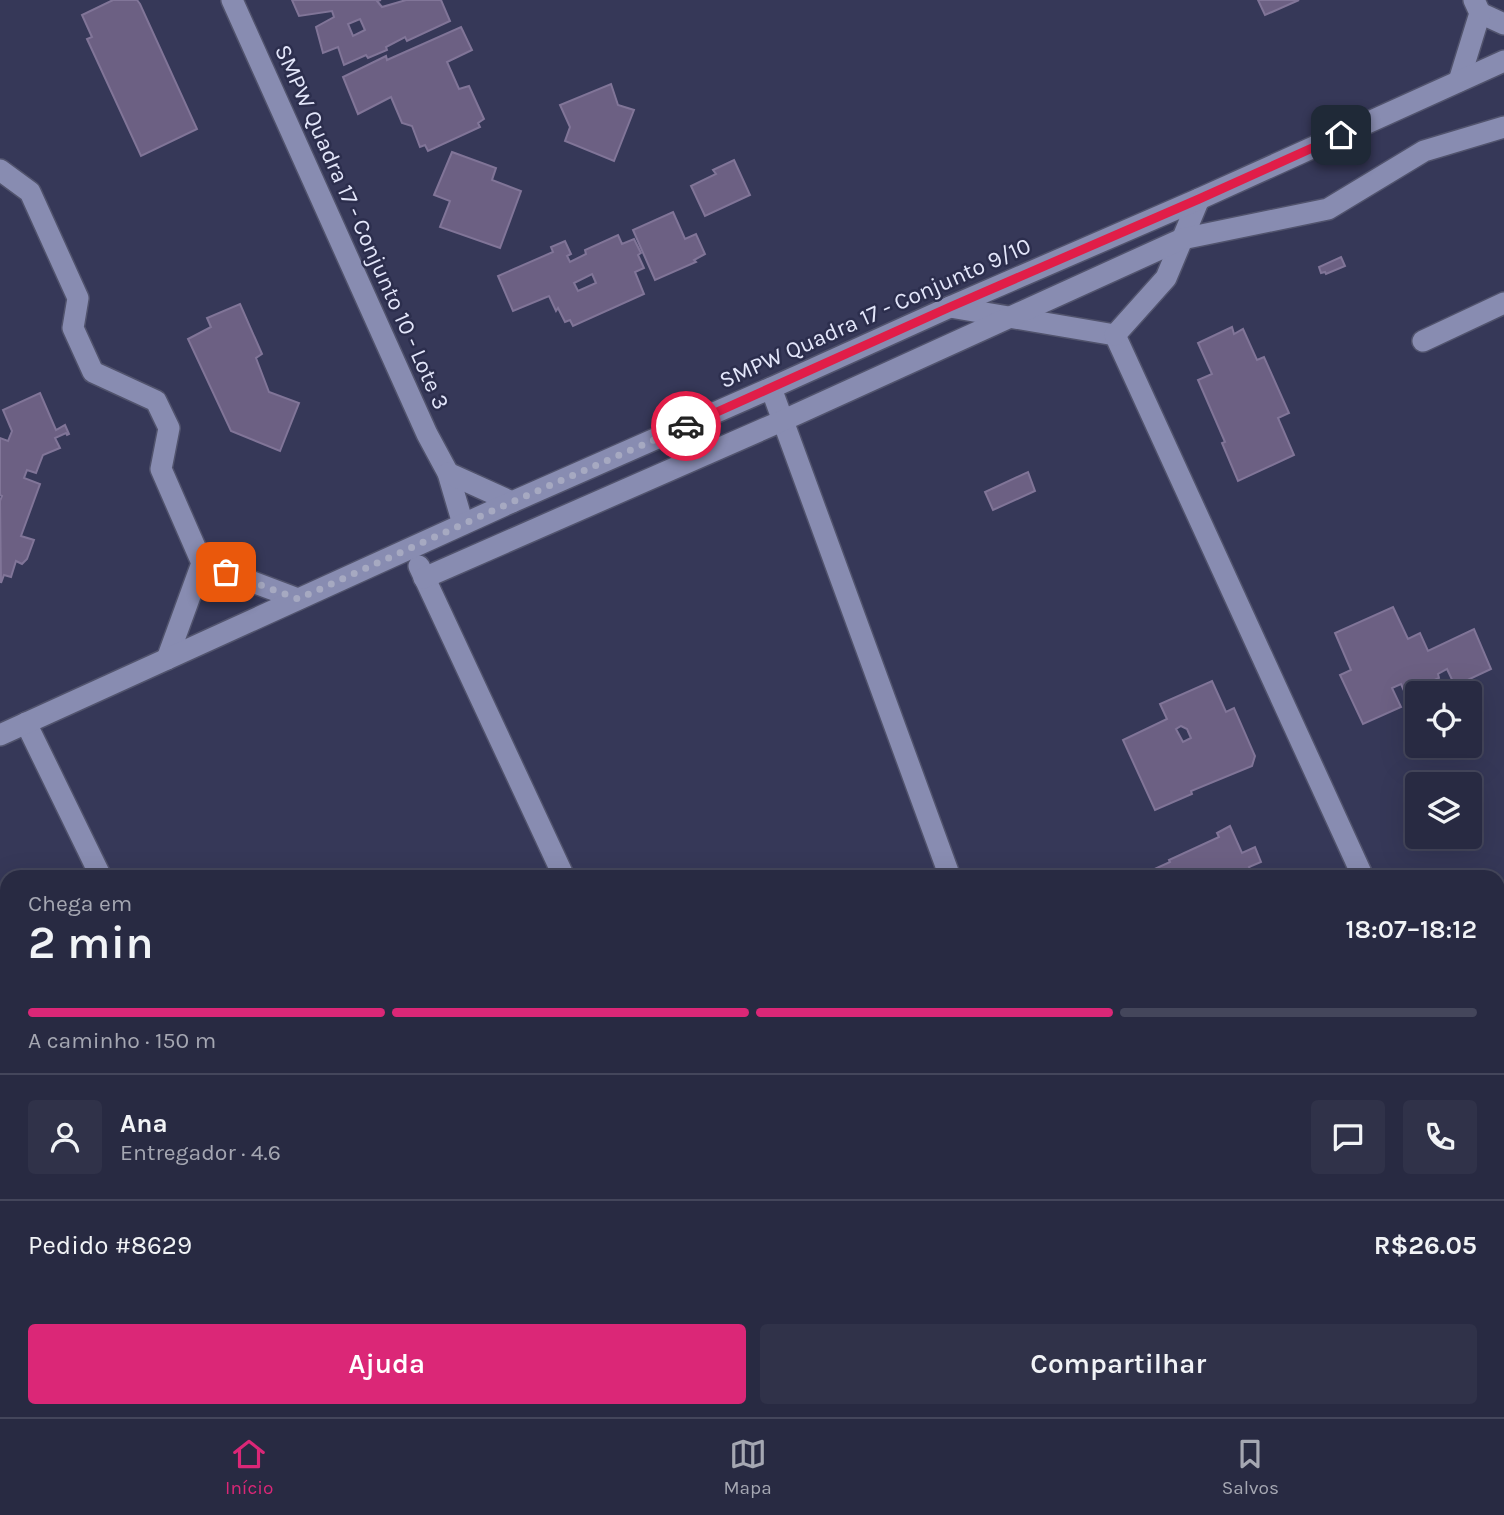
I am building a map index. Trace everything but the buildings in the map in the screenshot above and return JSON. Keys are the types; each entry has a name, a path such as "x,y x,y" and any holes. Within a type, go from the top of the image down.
{"street":[{"name":"SMPW Quadra 17 - Conjunto 10 - Lote 3","path":"232,0 426,434 448,473 463,524"},
{"path":"1459,81 1477,7 1504,24"},
{"name":"SMPW Quadra 17 - Conjunto 9/10","path":"0,735 512,502 1199,199 1504,61"},
{"path":"424,578 784,420 1182,239 1328,209 1424,151 1504,127"},
{"path":"0,170 30,192 52,239 78,298 73,328 93,372 156,401 169,428 161,469 202,563 167,659"},
{"path":"1115,335 1166,278 1199,199"},
{"path":"1423,341 1504,303"},
{"path":"950,307 1115,335"},
{"path":"1115,335 1360,870"},
{"path":"771,388 947,870"},
{"path":"448,473 512,502"},
{"path":"411,549 561,870"},
{"path":"202,563 298,599"},
{"path":"26,723 98,870"}],"way so far":[{"path":"226,572 298,599 686,426"}],"route":[{"path":"686,426 1341,135"}]}
